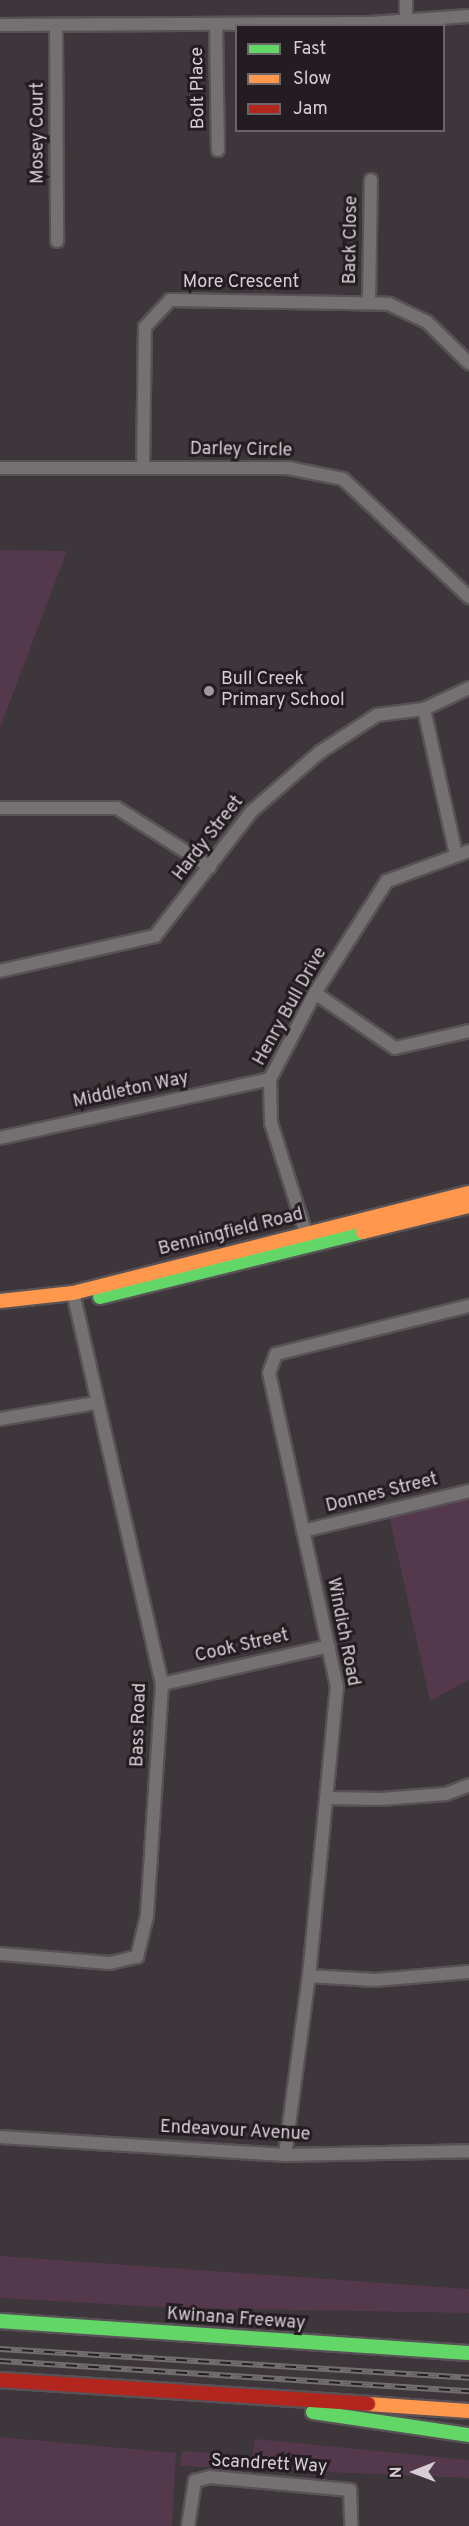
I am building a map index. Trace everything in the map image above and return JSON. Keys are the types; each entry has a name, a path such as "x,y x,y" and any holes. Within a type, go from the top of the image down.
{"main road":[{"name":"Benningfield Road","path":"0,1312 74,1298 307,1238 469,1193"},
{"name":"Benningfield Road","path":"307,1238 469,1206"},
{"name":"Benningfield Road","path":"0,1301 74,1298"},
{"name":"Kwinana Freeway","path":"0,2321 469,2353"},
{"path":"350,2345 469,2340"},
{"path":"0,2380 469,2411"},
{"path":"212,2393 387,2425 469,2435"}],"street":[{"path":"406,0 406,22"},
{"path":"311,24 406,22 469,16"},
{"path":"0,25 235,26"},
{"name":"Mosey Court","path":"56,26 57,241"},
{"name":"Bolt Place","path":"216,26 218,150"},
{"name":"Back Close","path":"369,302 371,180"},
{"name":"More Crescent","path":"143,468 145,327 170,300 389,304 427,322 469,363"},
{"name":"Darley Circle","path":"0,468 288,468 343,479 469,597"},
{"name":"Hardy Street","path":"0,971 155,936 252,811 320,752 377,715 424,709 469,688"},
{"path":"424,709 456,854"},
{"path":"0,808 117,808 210,867"},
{"name":"Henry Bull Drive","path":"307,1238 271,1123 270,1079 315,993 387,881 469,851"},
{"path":"315,993 395,1048 469,1031"},
{"name":"Middleton Way","path":"0,1138 270,1079"},
{"name":"Bass Road","path":"0,1954 110,1963 137,1957 147,1916 162,1684 96,1403 74,1298"},
{"name":"Windich Road","path":"285,2155 309,1976 337,1687 269,1373 276,1354 469,1306"},
{"path":"0,1419 96,1403"},
{"name":"Donnes Street","path":"303,1531 469,1491"},
{"name":"Cook Street","path":"162,1684 329,1646"},
{"path":"327,1798 381,1799 446,1794 469,1785"},
{"path":"309,1976 375,1980 469,1972"},
{"name":"Endeavour Avenue","path":"0,2137 285,2155 469,2151"},
{"name":"Scandrett Way","path":"188,2526 195,2481 210,2477 350,2490 351,2526"}],"shaded area":[{"path":"0,550 67,551 0,728"},
{"path":"469,1491 469,1680 430,1701 388,1511"},
{"path":"0,2256 469,2289 469,2313 177,2308 0,2298"},
{"path":"0,2437 176,2453 172,2526 0,2526"},
{"path":"255,2439 469,2460 469,2478 180,2466 182,2451 252,2456"}],"railway":[{"path":"0,2349 469,2378"},
{"path":"0,2361 469,2391"}],"traffic: fast":[{"path":"100,1297 363,1232"},
{"path":"0,2321 469,2353"},
{"path":"313,2412 469,2435"}],"traffic: slow":[{"path":"0,1301 73,1293 469,1193"},
{"path":"363,1232 469,1206"},
{"path":"368,2404 469,2411"}],"traffic: jam":[{"path":"0,2380 368,2404"}],"place":[{"name":"Bull Creek Primary School","path":"209,691"}]}
